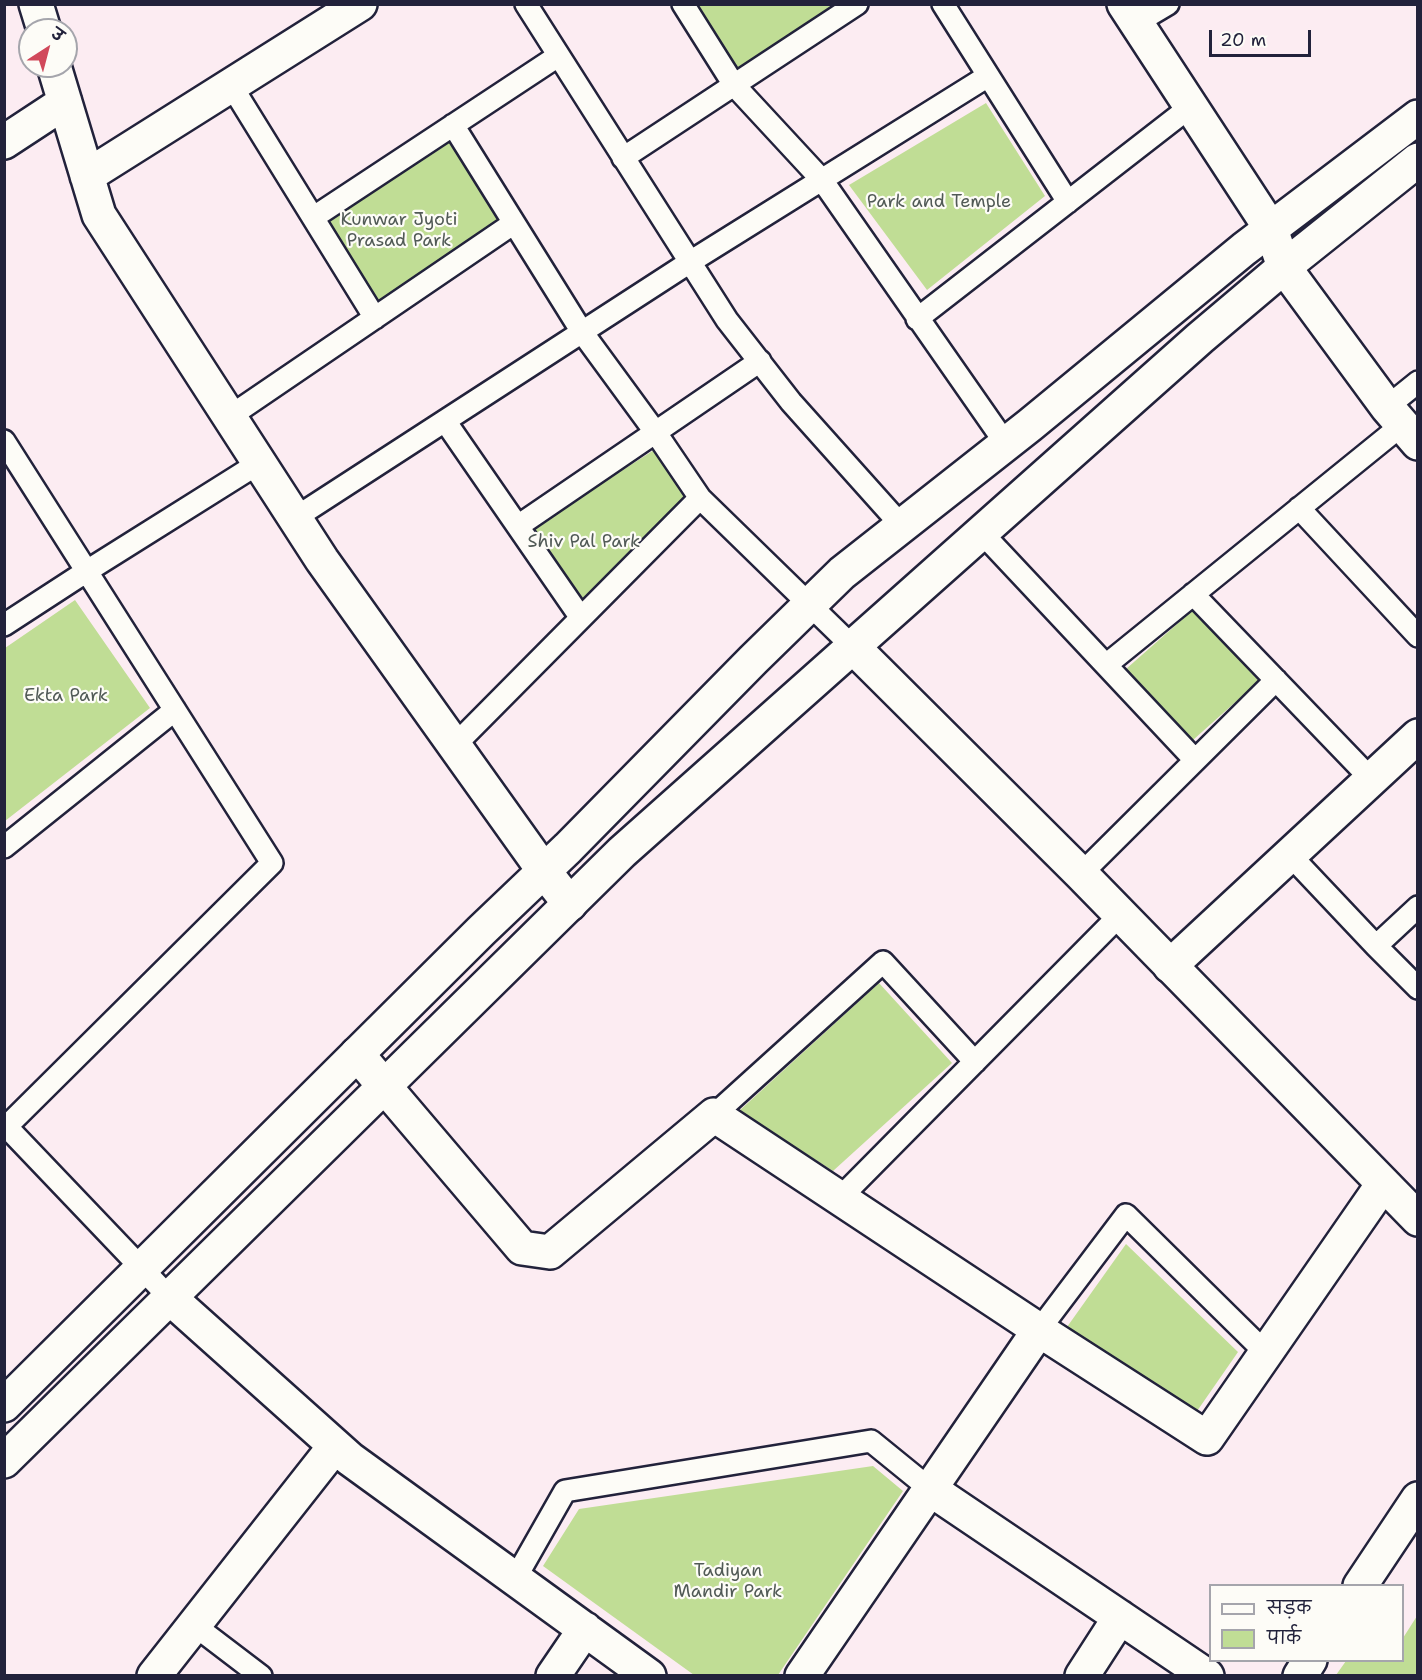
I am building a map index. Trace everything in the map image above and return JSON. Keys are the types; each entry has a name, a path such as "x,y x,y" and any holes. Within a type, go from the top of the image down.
{"street":[{"path":"87,176 360,4"},
{"path":"1130,14 1271,229 1284,267 1402,425"},
{"path":"58,78 99,216 322,560 570,904"},
{"path":"4,142 65,102"},
{"path":"4,1405 842,573 1006,444 1271,229 1418,117"},
{"path":"4,1461 622,852 1200,338 1284,267 1418,160"},
{"path":"853,647 1081,874 1418,1219"},
{"path":"1170,966 1418,736"},
{"path":"357,1054 522,1248 550,1252 714,1115 1207,1438 1383,1184"},
{"path":"170,1298 350,1459 649,1676"},
{"path":"802,1676 1039,1330"},
{"path":"158,1674 335,1446"},
{"path":"930,1489 1207,1676"},
{"path":"1361,1584 1418,1499"},
{"path":"1082,1676 1120,1617"},
{"path":"553,1676 585,1629"},
{"path":"1300,1676 1309,1662"}],"lane":[{"path":"526,4 727,320 791,402 902,526"},
{"path":"683,4 734,86 822,180 1006,444"},
{"path":"624,158 857,4"},
{"path":"943,4 1068,202"},
{"path":"1130,14 1168,4"},
{"path":"314,217 558,56"},
{"path":"295,518 690,262 988,76"},
{"path":"231,85 375,318"},
{"path":"917,319 1190,107"},
{"path":"453,125 582,332 700,498 853,647"},
{"path":"230,417 514,223"},
{"path":"518,526 760,361"},
{"path":"1106,665 1402,425 1418,382"},
{"path":"445,421 581,618"},
{"path":"4,441 272,863 5,1126 170,1298"},
{"path":"4,625 259,462"},
{"path":"455,745 700,498"},
{"path":"1299,508 1418,636"},
{"path":"981,532 1195,760"},
{"path":"1193,594 1371,779"},
{"path":"1081,874 1276,680"},
{"path":"4,847 175,710"},
{"path":"1290,855 1418,988"},
{"path":"1376,946 1418,907"},
{"path":"839,1199 1120,915"},
{"path":"714,1115 883,962 975,1062"},
{"path":"1039,1330 1126,1215 1266,1353"},
{"path":"515,1579 565,1491 871,1441 930,1489"},
{"path":"194,1625 261,1676"}],"green space":[{"path":"697,5 840,5 736,73"},
{"name":"Park and Temple","path":"986,103 1045,196 927,290 849,185"},
{"name":"Kunwar Jyoti Prasad Park","path":"450,139 500,218 380,303 326,219"},
{"name":"Shiv Pal Park","path":"654,450 685,496 582,602 523,534"},
{"name":"Ekta Park","path":"75,600 150,708 5,821 5,648"},
{"path":"1193,610 1259,681 1193,740 1126,669"},
{"path":"879,983 952,1063 833,1171 739,1111"},
{"path":"1126,1244 1238,1352 1195,1414 1067,1327"},
{"name":"Tadiyan Mandir Park","path":"873,1466 903,1491 778,1675 694,1675 543,1566 579,1509"},
{"path":"1417,1616 1417,1675 1336,1675 1345,1662 1404,1662 1404,1636"}]}
